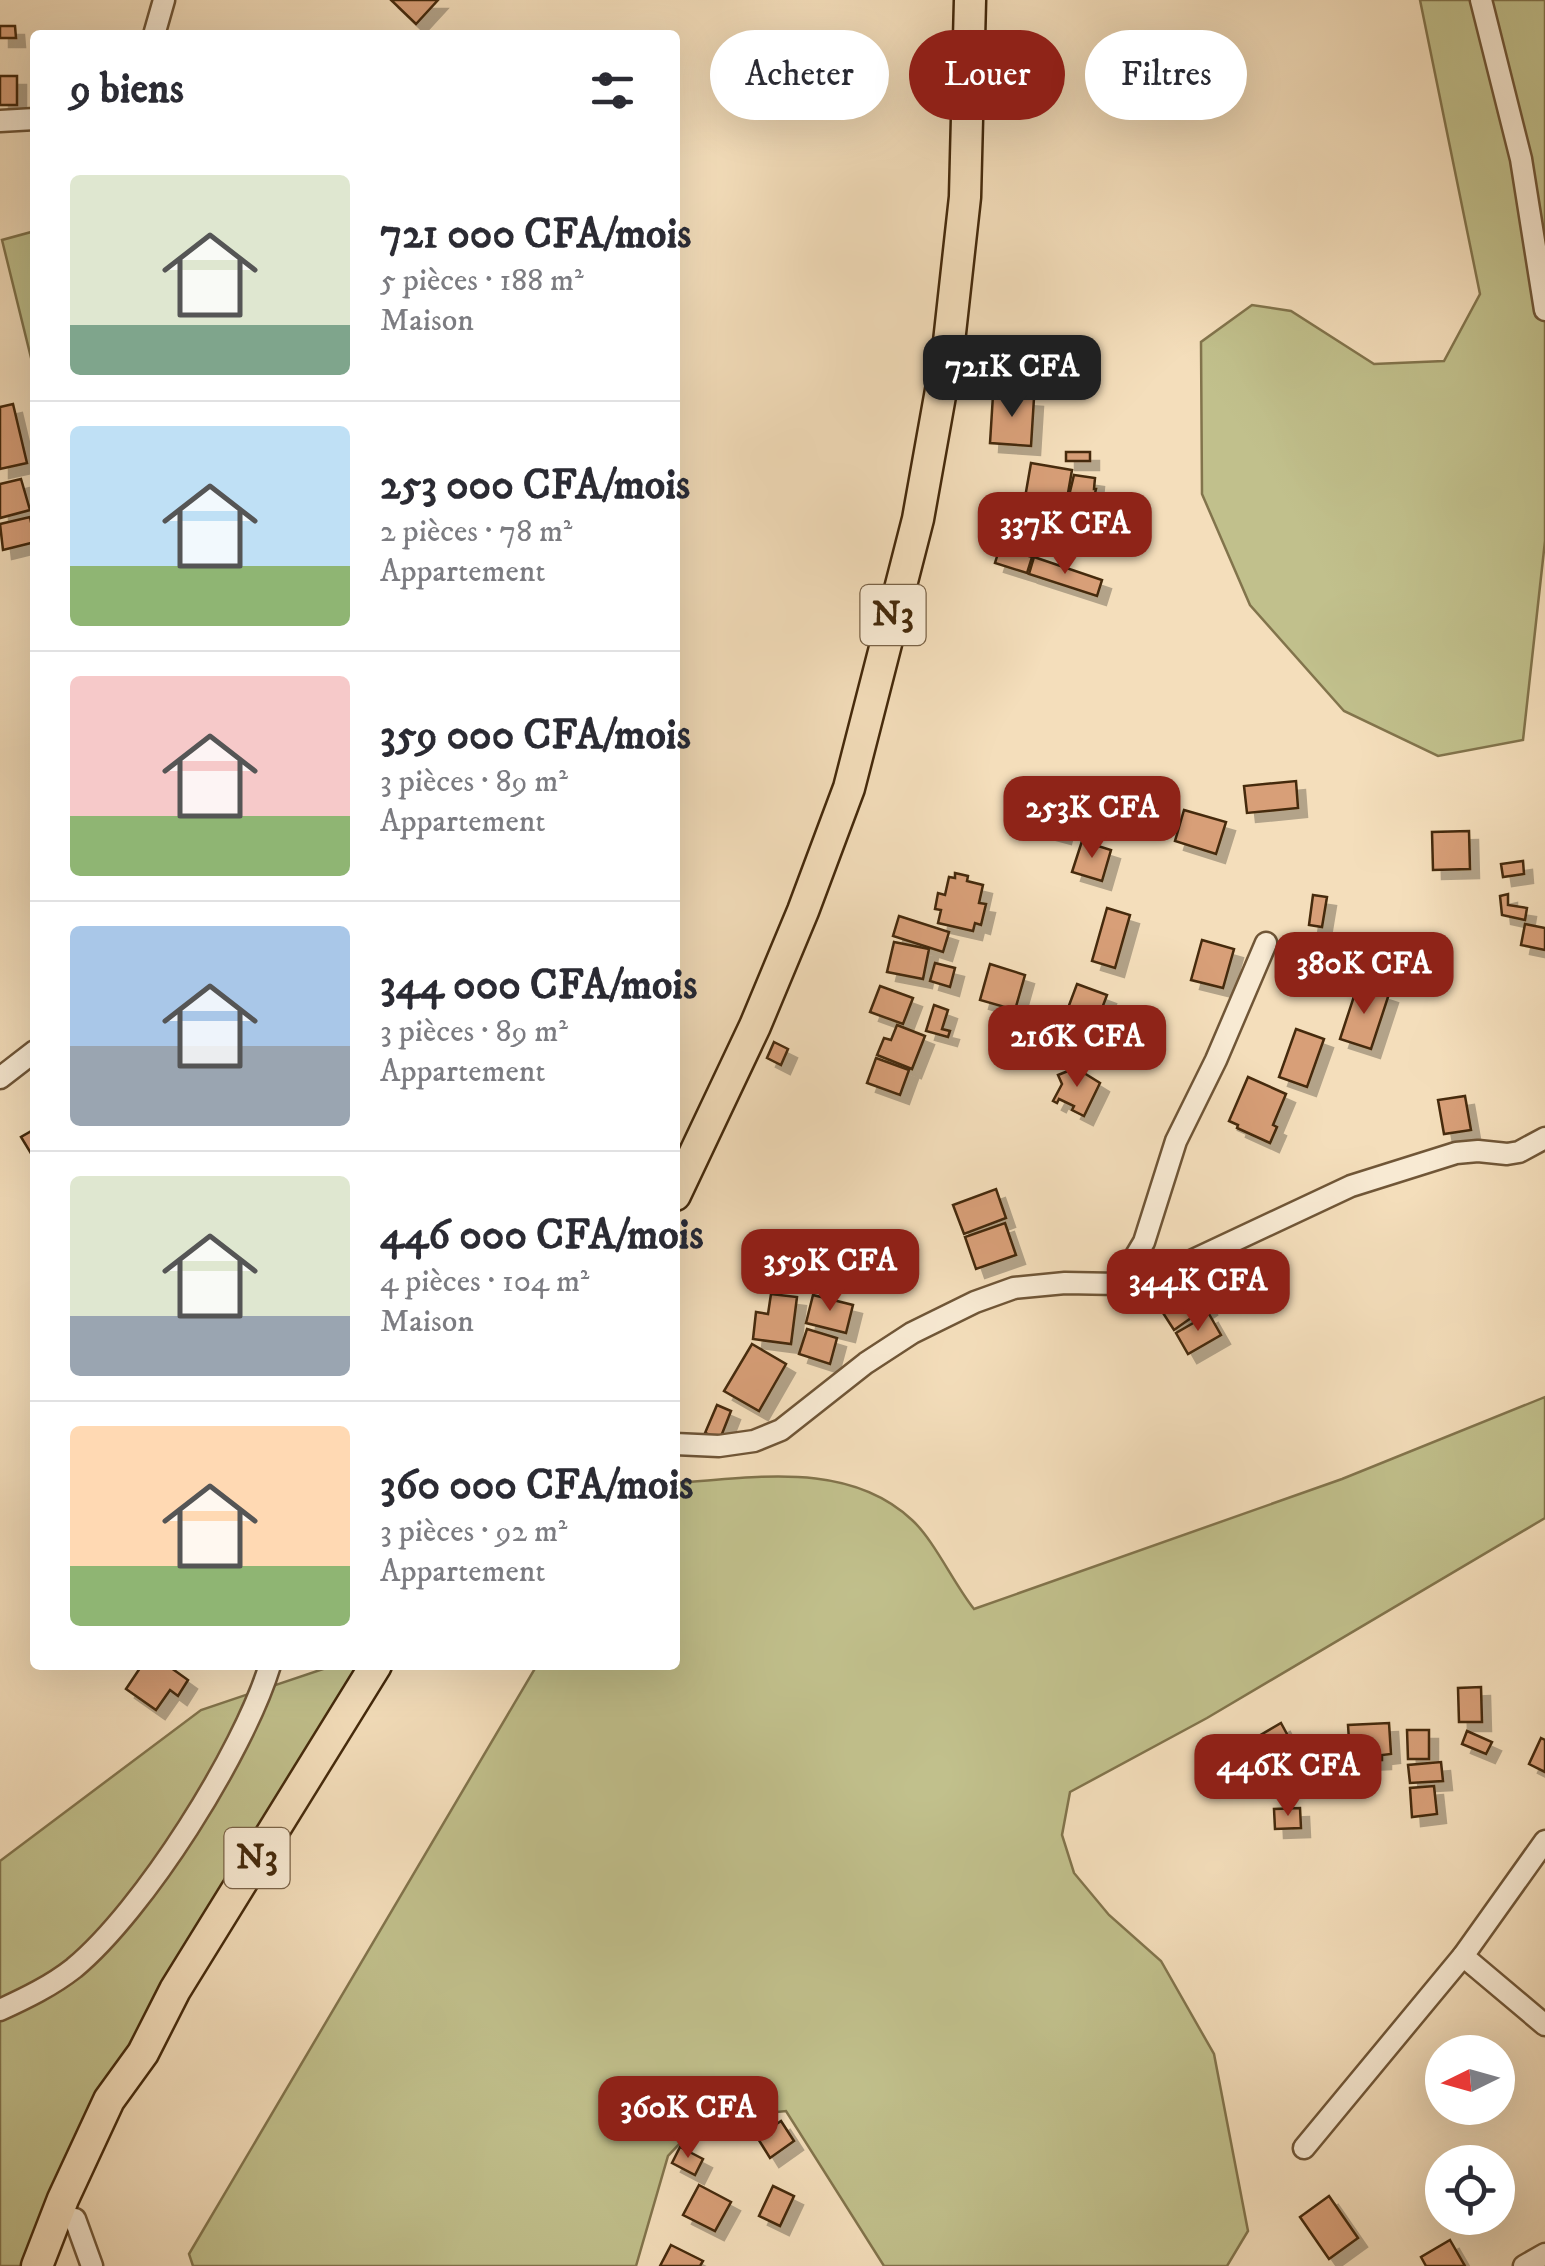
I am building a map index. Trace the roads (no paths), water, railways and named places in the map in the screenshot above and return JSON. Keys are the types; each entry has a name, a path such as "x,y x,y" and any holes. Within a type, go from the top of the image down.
{"highway":[{"name":"N3","path":"680,1184 754,1026 849,788 918,518 948,351 965,197 970,0"},
{"name":"N3","path":"56,2266 125,2108 143,2053 175,1990 373,1670"},
{"name":"N3","path":"37,2266 109,2100 143,2053"}],"street":[{"path":"155,30 164,0"},
{"path":"1481,0 1521,159 1545,310"},
{"path":"0,121 30,119"},
{"path":"1120,1284 1144,1242 1176,1141 1266,943"},
{"path":"0,1078 30,1055"},
{"path":"680,1444 754,1442 781,1430 866,1362 912,1333 1014,1288 1065,1283 1120,1284 1157,1276 1351,1186 1456,1153 1520,1152 1545,1138"},
{"path":"0,2010 76,1966 134,1906 203,1801 268,1670"},
{"path":"1304,2148 1463,1956 1545,1841"},
{"path":"1463,1956 1545,2025"},
{"path":"75,2219 92,2266"},
{"path":"1524,2266 1545,2254"}]}
